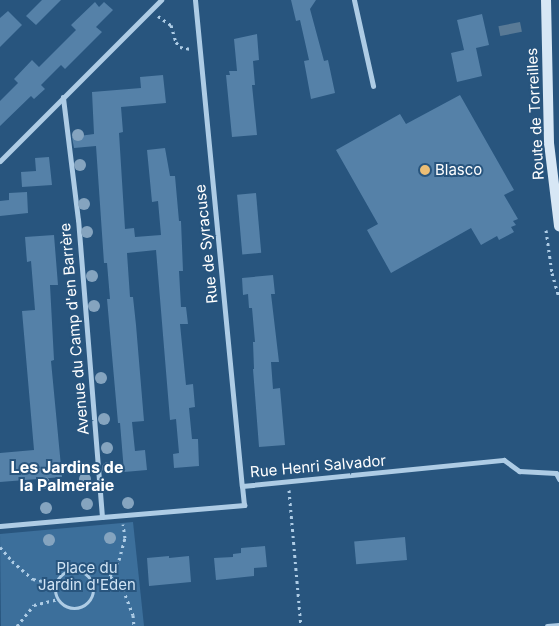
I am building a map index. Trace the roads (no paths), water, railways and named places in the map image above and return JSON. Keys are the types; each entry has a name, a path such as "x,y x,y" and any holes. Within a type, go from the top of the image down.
{"main road":[{"name":"Route de Torreilles","path":"546,0 549,143 559,226"}],"street":[{"path":"0,161 161,0"},
{"name":"Rue de Syracuse","path":"195,0 242,486"},
{"path":"354,0 372,86"},
{"name":"Avenue du Camp d'en Barrère","path":"63,97 78,220 102,517"},
{"name":"Rue Henri Salvador","path":"102,517 244,505 242,486 504,460 519,471 556,473 559,479"},
{"path":"0,526 102,517"},
{"path":"548,626 559,625"}],"place":[{"name":"Blasco","path":"425,170"}],"district":[{"name":"Les Jardins de la Palmeraie","path":"67,476"}],"park label":[{"name":"Place du Jardin d'Eden","path":"87,576"}]}
